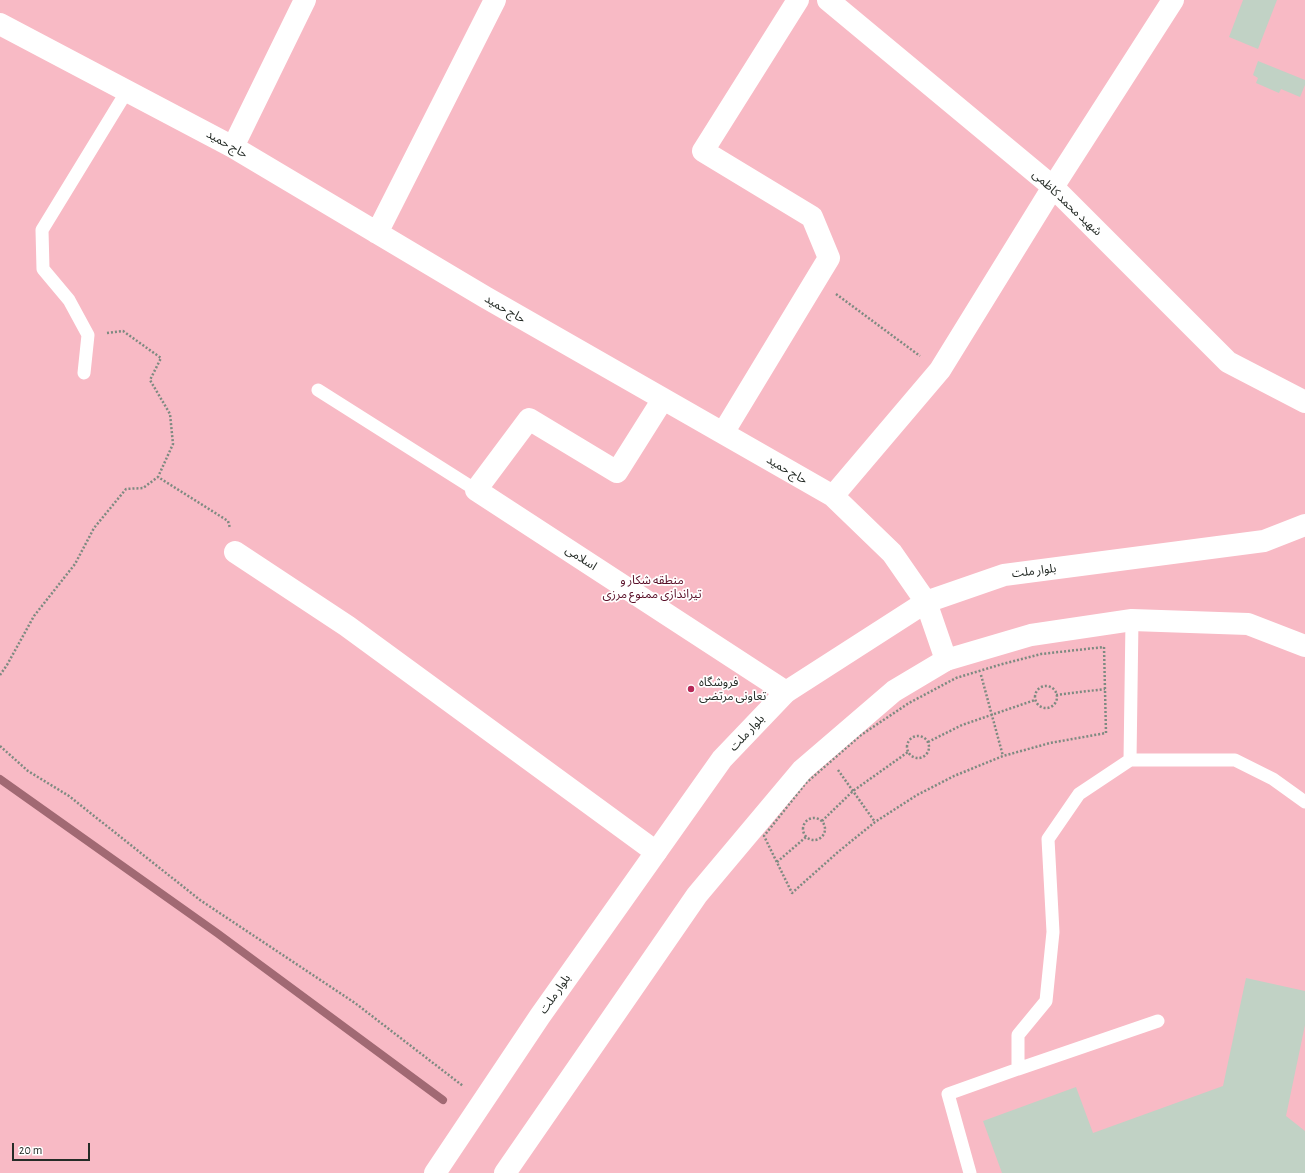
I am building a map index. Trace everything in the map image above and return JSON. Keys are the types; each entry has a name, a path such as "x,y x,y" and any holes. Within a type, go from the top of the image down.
{"street":[{"path":"233,147 305,0"},
{"path":"377,233 495,0"},
{"path":"723,433 829,258 812,217 703,151 798,0"},
{"name":"شهید محمد کاظمی","path":"828,0 1053,187 1228,362 1305,402"},
{"path":"833,496 940,370 1053,187 1173,0"},
{"name":"حاج حمید","path":"0,24 233,147 485,297 833,496 892,553 926,602 946,660"},
{"path":"476,490 529,419 617,472 663,399"},
{"name":"اسلامی","path":"476,490 786,692"},
{"name":"بلوار ملت","path":"435,1173 540,1016 722,759 786,692 926,602 1004,575 1264,541 1305,526"},
{"path":"235,552 347,626 656,852"},
{"path":"505,1173 697,895 802,770 828,756 894,691 946,660 1031,635 1132,620 1248,624 1305,646"}],"lane":[{"path":"84,373 88,335 69,300 43,269 42,230 127,91"},
{"path":"318,390 476,490"},
{"path":"1130,760 1132,620"},
{"path":"1018,1069 1018,1035 1046,1001 1053,932 1048,839 1079,794 1130,760 1235,760 1273,779 1305,802"},
{"path":"970,1173 948,1094 1158,1021"}],"path":[{"path":"816,280 940,370"},
{"path":"0,674 7,665 34,616 75,564 94,528 126,489 144,488 158,477 173,444 170,414 150,380 161,358 123,331 88,335"},
{"path":"158,477 228,521 235,552"},
{"path":"1104,647 1106,733 1050,743 1003,756 954,776 917,795 875,822 838,852 792,893 764,836 828,756 861,736 909,703 956,678 1041,654 1104,647"},
{"path":"980,671 1003,756"},
{"path":"1043,687 1049,687 1054,690 1056,695 1056,701 1053,706 1048,708 1043,708 1037,705 1035,700 1035,694 1038,689 1043,687"},
{"path":"1056,695 1105,688"},
{"path":"928,742 962,725 1035,700"},
{"path":"918,736 924,738 928,742 929,748 923,757 917,758 908,752 908,741 913,737 918,736"},
{"path":"0,746 28,771 69,796 200,900 355,1004 483,1101"},
{"path":"822,821 853,791 908,752"},
{"path":"828,756 875,822"},
{"path":"811,818 817,818 822,821 824,832 821,837 816,840 806,837 803,831 803,826 806,821 811,818"},
{"path":"777,862 806,837"}],"green space":[{"name":"منطقه شکار و تیراندازی ممنوع مرزی","path":"0,0 1305,0 1305,1173 0,1173"}],"building":[{"path":"1243,0 1277,0 1258,49 1229,37"},
{"path":"1258,61 1305,80 1305,85 1300,97 1281,89 1279,93 1256,83 1258,78 1253,75"},
{"path":"1246,978 1305,991 1305,1025 1286,1116 1305,1131 1305,1173 1002,1173 983,1121 1076,1087 1093,1133 1223,1086"}],"waterway":[{"path":"0,779 217,933 443,1100"}],"place":[{"name":"فروشگاه تعاونی مرتضی","path":"691,689"}]}
